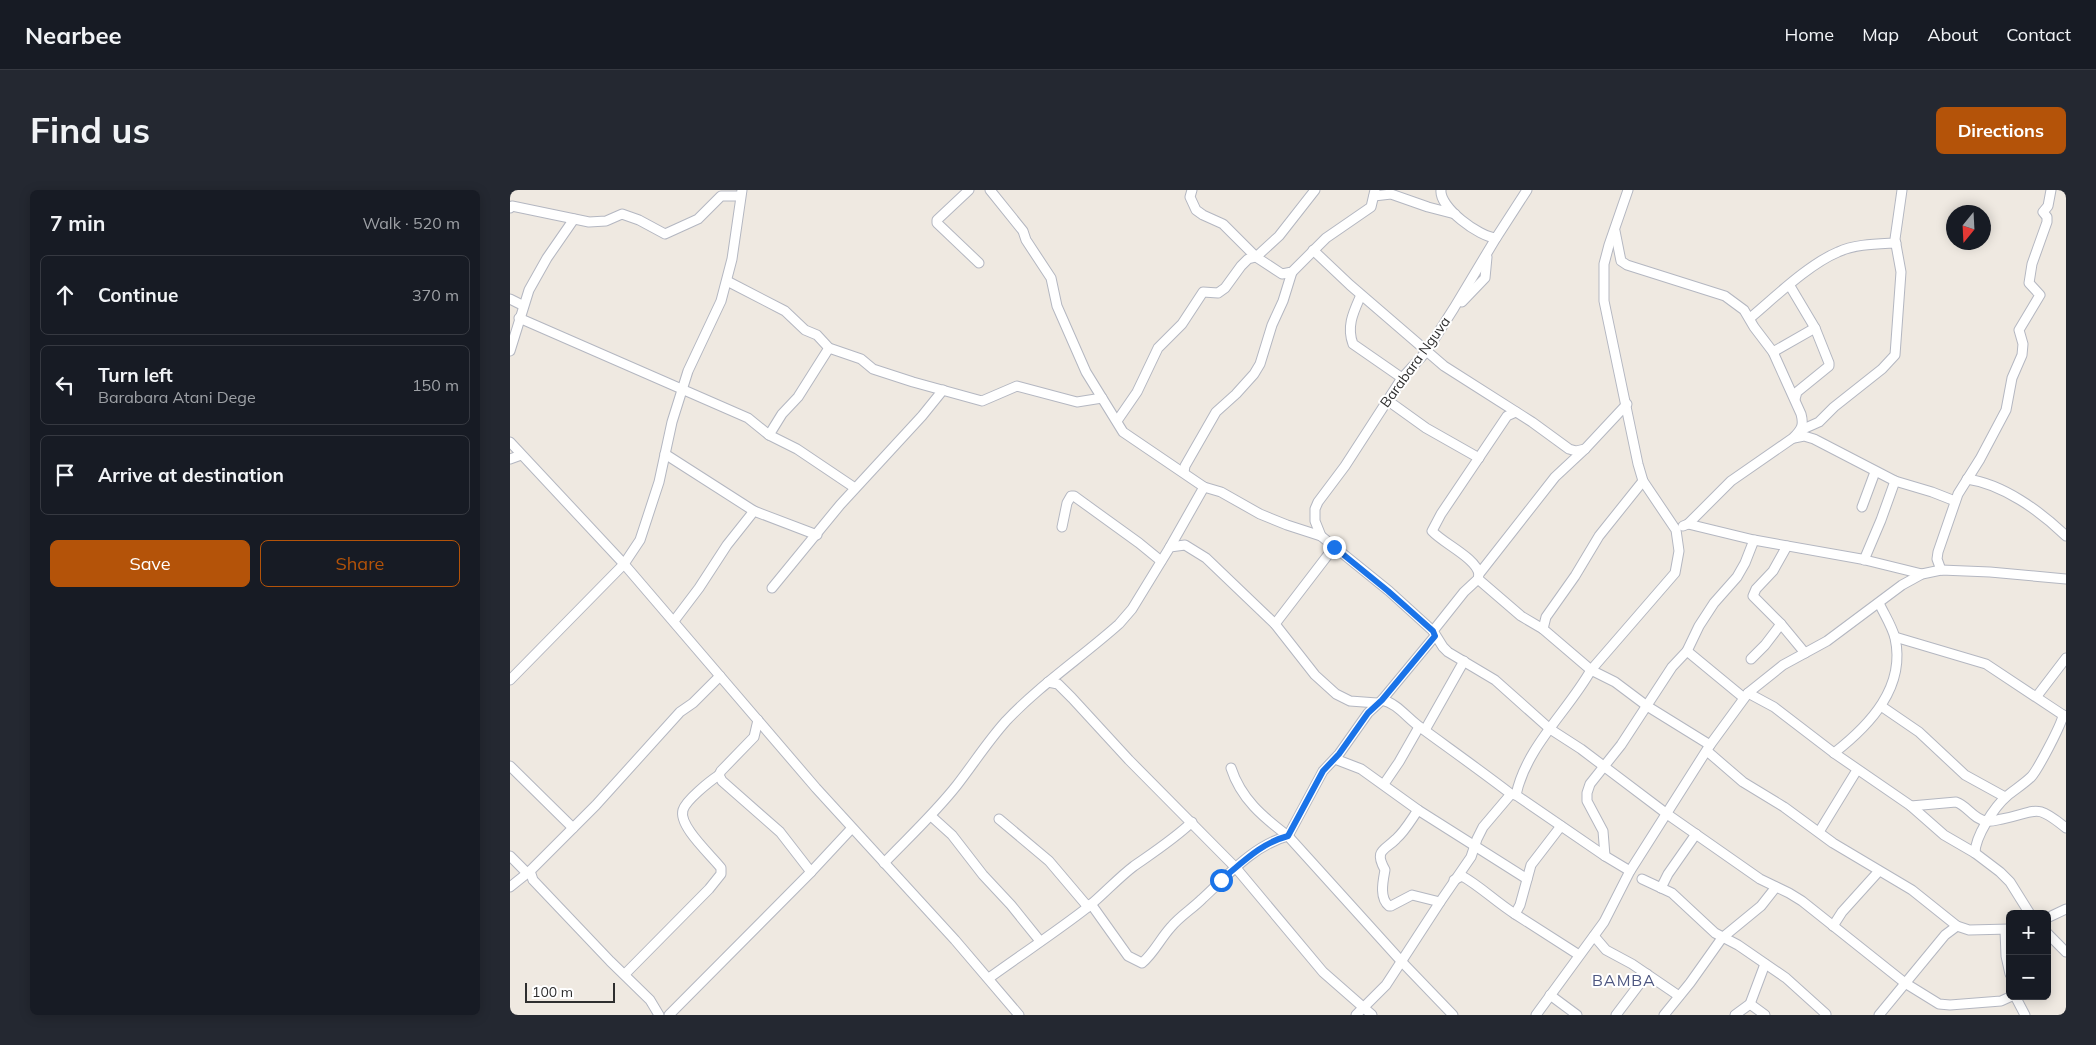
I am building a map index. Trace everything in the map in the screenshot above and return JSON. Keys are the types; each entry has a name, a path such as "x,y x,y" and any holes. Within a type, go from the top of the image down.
{"street":[{"path":"968,190 936,220 937,224 979,263"},
{"path":"990,190 1023,231 1026,240 1052,278 1053,292 1063,322 1072,337 1086,372 1123,432 1204,487 1221,492 1260,514 1321,536 1388,591 1434,633 1448,652 1495,680 1550,729 1605,766 1667,814 1760,880 1802,901 1905,983 1939,1004 1950,1006 2006,999"},
{"path":"1192,190 1190,197 1196,210 1223,224 1256,257 1282,274 1292,272"},
{"path":"1116,421 1138,392 1158,348 1182,324 1203,292 1218,293 1225,288 1240,266 1256,257 1279,236 1315,190"},
{"path":"1441,190 1440,196 1444,203 1455,214 1482,235 1496,238"},
{"name":"Barabara Nguva","path":"1321,536 1315,520 1315,509 1318,502 1345,466 1386,400 1402,378 1426,352 1527,190"},
{"path":"1356,1015 1386,985 1402,962 1454,880 1471,857 1483,827 1514,794 1526,767 1591,670 1675,573 1679,551 1676,530 1643,481 1604,301 1604,264 1628,190"},
{"path":"1676,530 1688,524 1731,482 1805,428 1819,422 1834,407 1882,369 1895,355 1901,272 1896,243 1902,190"},
{"path":"1941,570 1937,559 1938,552 1955,501 2006,410 2012,378 2022,355 2023,344 2019,330 2040,295 2029,283 2032,264 2047,222 2047,217 2043,212 2048,206 2051,190"},
{"path":"510,208 512,206 574,220 598,223 622,214 639,220 661,233 669,234 698,219 721,196 741,193 727,281 712,324 688,371 659,482 640,540 624,564 510,680"},
{"path":"1184,472 1185,466 1216,412 1236,394 1254,374 1260,364 1292,272 1326,238 1371,207 1374,193 1391,194 1455,214"},
{"path":"510,351 522,306 529,290 547,258 574,220"},
{"path":"1615,231 1622,261 1627,266 1725,296 1744,310 1773,352 1794,398 1805,428 1814,438"},
{"path":"1750,318 1816,265 1838,252 1869,245 1896,243"},
{"path":"1314,250 1361,295 1444,366 1569,449 1576,451 1585,449"},
{"path":"727,281 785,311 804,330 817,335 829,348 861,359 873,369 913,382 982,401 1017,386 1077,402 1102,398"},
{"path":"1790,286 1815,328 1829,366 1796,392 1794,398"},
{"path":"1361,295 1351,317 1350,336 1353,344 1402,378"},
{"path":"510,299 522,306"},
{"path":"519,318 748,418 769,435 798,449 855,488"},
{"path":"1773,352 1815,328"},
{"path":"769,435 782,414 798,397 829,348"},
{"path":"772,588 855,488 922,416 943,390"},
{"path":"1386,400 1426,428 1479,458"},
{"path":"999,819 1049,861 1090,906 1128,956 1142,963 1178,919 1236,868 1268,844 1288,836 1323,771 1335,759 1380,702 1555,477 1585,449 1626,404"},
{"path":"1510,411 1440,514 1432,531 1438,538 1473,564 1478,576 1521,616 1543,628 1591,670 1615,682 1708,748 1736,777 1784,807 1833,843 1912,890 1957,926 1969,930 2006,929"},
{"path":"1793,438 1804,436 1814,438 1895,481 1955,501"},
{"path":"510,459 516,449 624,564 852,828 989,978 1019,1015"},
{"path":"666,454 754,511 817,535"},
{"path":"1862,507 1875,472"},
{"path":"1967,479 1978,481 2011,495 2066,536"},
{"path":"1543,628 1546,617 1575,576 1599,536 1643,481"},
{"path":"1864,560 1895,481"},
{"path":"884,863 931,816 996,734 1028,699 1053,681 1119,624 1132,609 1204,487"},
{"path":"1062,527 1067,503 1071,496 1074,496 1161,561"},
{"path":"674,621 700,588 727,544 754,511"},
{"path":"1688,524 1754,540 1864,560 1922,574"},
{"path":"1605,856 1603,831 1589,806 1587,793 1593,779 1605,766 1672,667 1687,650 1699,626 1714,603 1737,577 1754,540"},
{"path":"1170,547 1178,544 1185,545 1206,558 1275,624 1315,675 1336,694 1350,702 1392,704 1422,729 1514,794 1630,871"},
{"path":"1787,546 1773,571 1752,596 1782,624 1805,653"},
{"path":"1275,624 1334,547"},
{"path":"1536,1015 1604,922 1630,871 1708,748 1746,696 1783,665 1827,641 1902,585 1922,574 1941,570 1990,572 2066,579"},
{"path":"1834,753 1868,723 1882,706 1890,688 1897,660 1894,637 1879,603"},
{"path":"1751,659 1765,646 1782,624"},
{"path":"1894,637 1986,664 2065,716 2033,776 2005,798 1976,842 1975,853"},
{"path":"1687,650 1746,696 1774,707 1857,770 1911,806 1944,835 1975,853 2000,872 2010,882 2028,910"},
{"path":"2037,696 2066,658"},
{"path":"1384,784 1422,729 1464,661"},
{"path":"510,887 529,872 573,828 680,712 693,703 720,676"},
{"path":"1053,681 1236,868 1323,972 1372,1015"},
{"path":"1882,706 1919,732 1965,775 2005,798"},
{"path":"625,974 709,889 721,874 721,868 687,828 683,809 719,774 756,733 758,720"},
{"path":"756,733 769,732"},
{"path":"1335,759 1361,769 1418,810 1527,879"},
{"path":"510,766 573,828"},
{"path":"1231,768 1244,797 1262,815 1288,836 1402,962 1453,1015"},
{"path":"1819,832 1857,770"},
{"path":"719,774 722,782 728,789 780,832 811,872"},
{"path":"1911,806 1956,802 1962,804 1979,819 1988,822 2035,810 2046,812 2066,828"},
{"path":"1418,810 1396,839 1383,849 1380,854 1380,861 1385,870 1383,880 1384,901 1391,906 1412,895 1440,902"},
{"path":"931,816 952,835 983,875 1011,905 1040,941"},
{"path":"989,978 1040,941 1052,935 1090,906 1134,866 1155,854 1192,822"},
{"path":"1514,914 1520,905 1531,865 1561,826"},
{"path":"669,1015 852,828"},
{"path":"1661,888 1668,874 1696,834"},
{"path":"510,856 529,872 533,880 650,1000 659,1015"},
{"path":"1834,926 1842,912 1879,871"},
{"path":"1454,880 1462,876 1471,880 1514,914 1579,955"},
{"path":"1642,878 1672,893 1714,933 1738,946 1786,978 1826,1015"},
{"path":"1664,1015 1722,938 1761,906 1776,887"},
{"path":"2051,916 2066,908"},
{"path":"1879,1015 1945,935 1957,926"},
{"path":"1594,936 1606,950 1680,996"},
{"path":"2051,937 2066,952"},
{"path":"1735,1015 1750,1004 1765,964"},
{"path":"1616,1015 1646,974"},
{"path":"1550,994 1577,1015"},
{"path":"2016,1000 2025,1015"},
{"path":"1750,1004 1765,1015"},
{"path":"1939,1004 1944,1015"}],"district":[{"name":"BAMBA","path":"1624,980"}],"route":[{"path":"1221,880 1257,851 1274,840 1288,836 1323,771 1339,754 1368,713 1382,700 1435,636 1433,631 1388,591 1334,547"}]}
